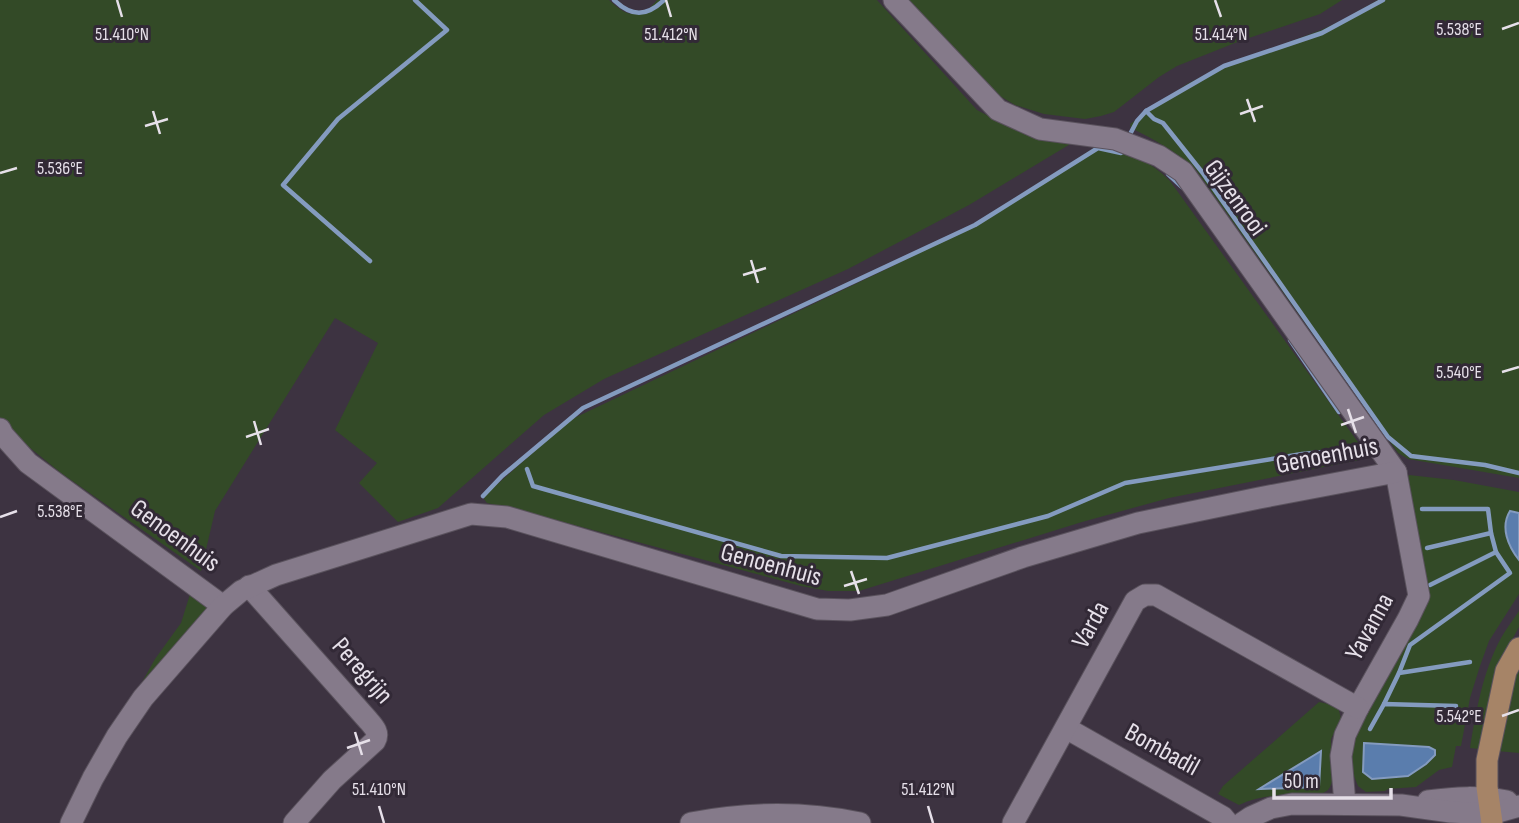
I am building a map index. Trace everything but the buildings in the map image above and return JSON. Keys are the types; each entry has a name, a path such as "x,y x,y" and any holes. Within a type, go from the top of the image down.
{"main road":[{"path":"1490,812 1487,760 1506,671 1519,648"}],"street":[{"name":"Gijzenrooi","path":"894,0 998,110 1040,129 1115,139 1159,156 1183,172 1396,472"},
{"name":"Genoenhuis","path":"0,429 28,463 223,606"},
{"name":"Genoenhuis","path":"71,823 117,736 143,698 223,606 249,586 276,575 471,514 507,517 817,608 850,610 887,605 1023,557 1138,523 1396,472"},
{"name":"Yavanna","path":"1345,804 1341,756 1345,735 1419,597 1396,472"},
{"name":"Peregrijn","path":"249,586 377,732 375,741 332,780 294,823"},
{"name":"Varda","path":"1013,823 1135,601 1145,596 1156,595 1358,708"},
{"name":"Bombadil","path":"1066,728 1223,817 1228,823"},
{"path":"1242,823 1271,808 1292,804 1401,805 1490,812 1519,805"},
{"path":"691,823 755,814 814,815 860,823"}],"green space":[{"path":"0,0 609,0 622,10 634,14 646,12 657,0 877,0 977,110 1000,122 1072,143 969,205 848,269 604,379 544,415 438,508 398,522 359,483 377,463 335,430 378,343 335,318 215,511 201,571 61,473 8,430 0,417"},
{"path":"909,0 1342,0 1320,14 1177,66 1114,112 1085,119 1044,114 1015,105 1000,96"},
{"path":"1378,0 1519,0 1519,478 1408,459 1398,453 1196,170 1165,147 1131,128 1130,124 1187,84 1217,69 1321,30"},
{"path":"1102,143 1139,158 1170,181 1360,445 1362,457 1359,460 1169,498 859,591 828,591 801,586 487,503 484,499 485,495 570,420 891,267 975,223"},
{"path":"1409,475 1519,492 1519,513 1510,511 1512,551 1519,560 1519,594 1489,641 1470,698 1461,746 1456,746 1452,767 1439,770 1416,787 1366,792 1358,786 1354,776 1350,776 1352,736 1418,615 1406,479"},
{"path":"191,591 207,610 132,700 155,659 181,623"},
{"path":"1519,611 1519,627 1503,656 1491,692 1479,749 1470,748 1489,664 1501,638"},
{"path":"1519,663 1519,753 1497,751 1507,699"},
{"path":"1319,702 1338,706 1341,719 1331,739 1332,781 1327,791 1321,794 1269,797 1239,805 1218,794 1223,786"}],"water":[{"path":"1510,511 1519,513 1519,560 1507,536 1506,523"},
{"path":"1364,743 1429,747 1435,750 1435,755 1408,776 1372,779 1363,772"},
{"path":"1321,751 1319,787 1259,789"}],"waterway":[{"path":"370,261 283,185 338,119 447,30 415,0"},
{"path":"614,0 627,10 639,13 651,10 664,0"},
{"path":"1128,138 1146,111 1224,66 1322,33 1383,0"},
{"path":"1146,111 1163,123 1202,172 1388,437 1411,456 1485,465 1519,473"},
{"path":"483,496 502,476 583,408 975,225 1098,148 1121,153"},
{"path":"1168,174 1182,187"},
{"path":"1290,340 1339,412"},
{"path":"527,469 533,486 781,556 887,558 1048,516 1125,483 1302,454 1345,450"},
{"path":"1422,509 1488,509 1491,533"},
{"path":"1427,548 1491,533 1496,552"},
{"path":"1399,673 1410,645 1510,573 1496,552 1430,585"},
{"path":"1384,704 1399,673 1470,662"},
{"path":"1370,729 1384,704 1456,706"}]}
